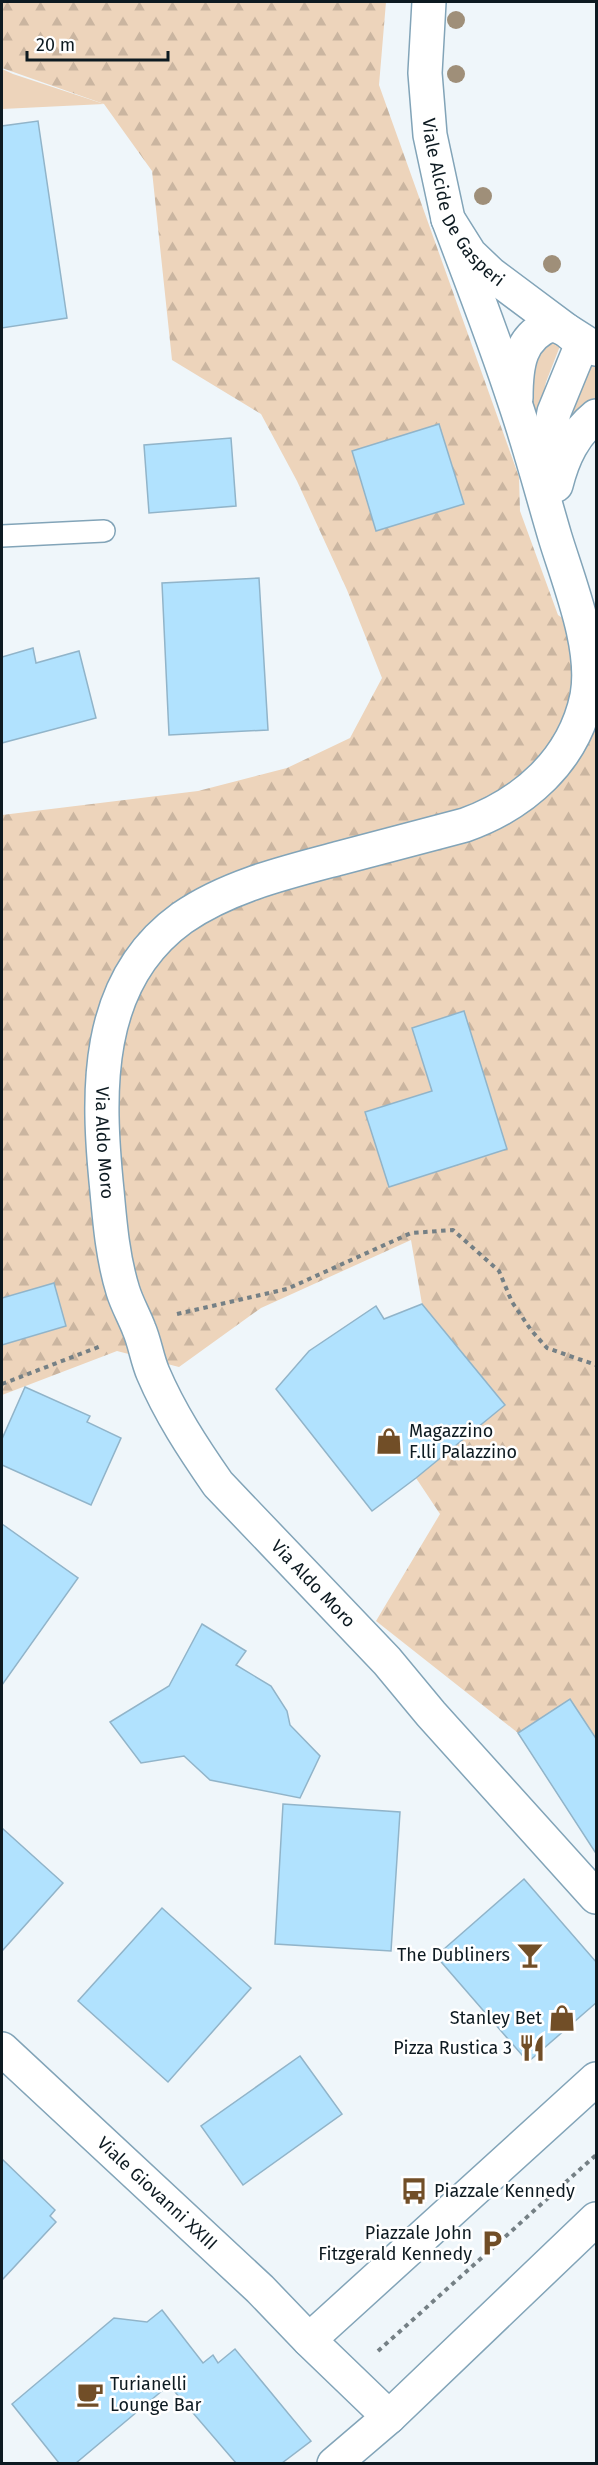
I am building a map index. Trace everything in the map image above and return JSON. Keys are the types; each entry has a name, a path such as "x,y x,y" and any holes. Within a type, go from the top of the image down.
{"street":[{"name":"Viale Alcide De Gasperi","path":"429,2 426,22 425,73 430,135 448,219 470,254 491,274 566,330 597,349"},
{"name":"Via Aldo Moro","path":"448,219 516,403 570,578 586,650 589,677 578,724 563,753 542,780 516,800 486,818 280,873 199,907 149,947 128,981 116,1007 107,1041 102,1077 102,1121 112,1245 123,1292 140,1331 152,1370 173,1416 218,1484 387,1661 431,1714 597,1897"},
{"name":"Via Aldo Moro","path":"516,403 516,372 526,344 544,328 554,324 566,330 578,340 579,351 554,412 548,444 548,512"},
{"path":"548,512 564,459 579,432 597,416"},
{"name":"Viale Giovanni XXIII","path":"2,2049 260,2289 309,2340"},
{"path":"389,2417 309,2340 597,2079"},
{"path":"334,2463 389,2417 597,2219"}],"lane":[{"path":"2,536 104,531"}],"path":[{"path":"2,1384 110,1343 124,1340 180,1312 287,1289 411,1233 453,1230 499,1271 512,1302 531,1330 547,1348 597,1365"},
{"path":"348,2377 597,2155"}],"green space":[{"path":"2,2 386,2 379,85 519,477 520,511 558,615 596,641 596,1740 570,1700 518,1733 376,1621 440,1514 416,1478 505,1405 422,1304 411,1240 261,1308 179,1367 117,1351 2,1395 2,815 198,791 287,768 350,738 382,678 347,590 297,481 261,414 172,360 152,171 104,104 2,68"},
{"path":"2,69 13,74 104,104 2,109"},
{"path":"551,340 560,346 546,382 539,414 536,415 531,381 533,363"},
{"path":"589,358 596,360 596,398 574,417 569,414"}],"building":[{"path":"38,121 67,318 2,328 2,126"},
{"path":"439,424 464,504 376,531 352,451"},
{"path":"231,438 236,506 149,513 144,445"},
{"path":"259,578 268,730 169,735 162,583"},
{"path":"33,648 36,663 79,651 96,718 2,743 2,657"},
{"path":"464,1011 507,1149 389,1187 365,1112 432,1091 412,1028"},
{"path":"54,1283 66,1326 2,1345 2,1298"},
{"name":"Magazzino F.lli Palazzino","path":"422,1304 505,1405 372,1511 276,1389 309,1351 376,1306 384,1319"},
{"path":"25,1387 90,1416 87,1422 121,1438 91,1505 2,1465 2,1439"},
{"path":"2,1524 78,1578 2,1685"},
{"path":"202,1624 246,1651 236,1665 271,1686 287,1711 290,1725 320,1756 300,1798 210,1780 184,1756 141,1763 110,1722 169,1686"},
{"path":"570,1699 597,1740 597,1855 518,1733"},
{"path":"283,1804 400,1812 391,1951 275,1944"},
{"path":"2,1828 63,1883 2,1951"},
{"path":"524,1879 597,1963 597,2002 528,2062 436,1956"},
{"path":"162,1908 251,1988 168,2082 78,2001"},
{"path":"300,2056 342,2114 243,2185 201,2126"},
{"path":"2,2159 55,2210 50,2216 56,2222 2,2280"},
{"name":"Turianelli Lounge Bar","path":"162,2310 203,2363 213,2355 218,2363 235,2349 311,2441 282,2463 236,2463 169,2385 76,2463 59,2463 12,2404 114,2318 147,2322"}],"place":[{"name":"Magazzino F.lli Palazzino","path":"389,1441"},
{"name":"The Dubliners","path":"530,1955"},
{"name":"Stanley Bet","path":"562,2018"},
{"name":"Pizza Rustica 3","path":"532,2048"},
{"name":"Piazzale Kennedy","path":"414,2191"},
{"name":"Piazzale John Fitzgerald Kennedy","path":"492,2243"},
{"name":"Turianelli Lounge Bar","path":"90,2394"}]}
